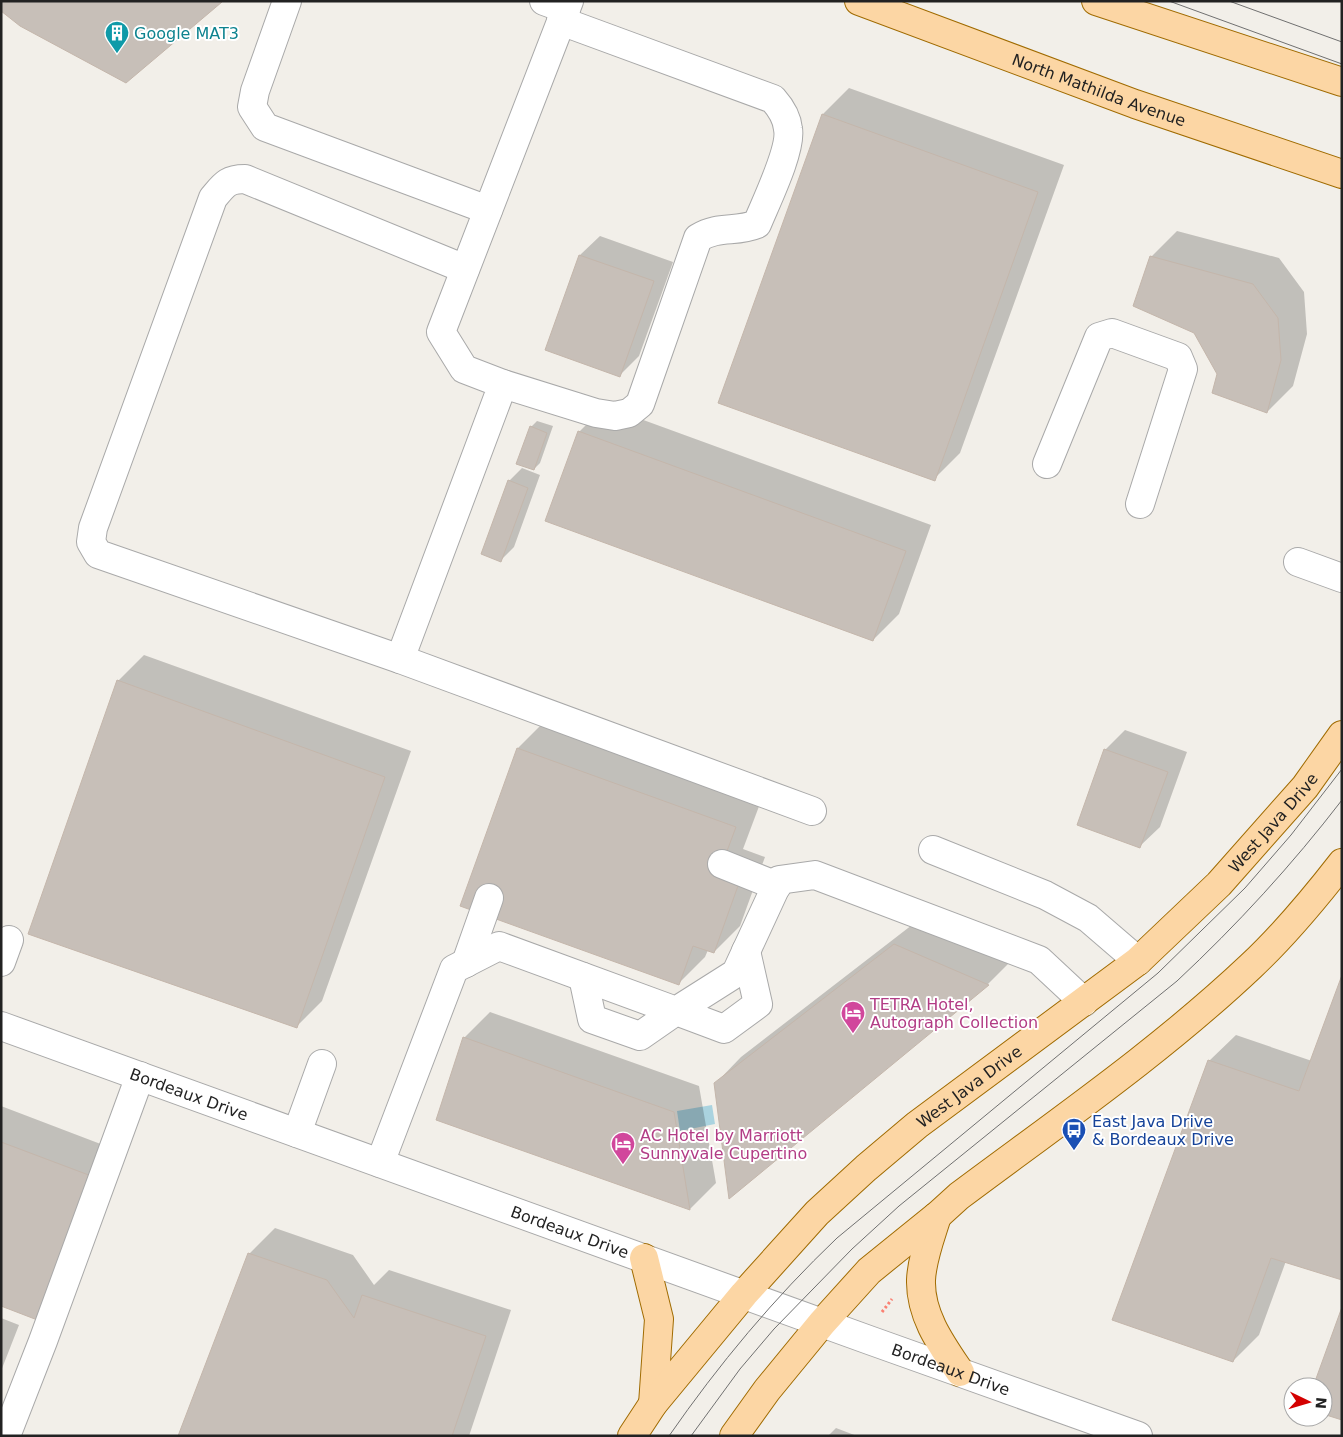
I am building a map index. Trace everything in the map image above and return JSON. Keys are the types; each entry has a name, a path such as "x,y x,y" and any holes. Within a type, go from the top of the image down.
{"main road":[{"name":"North Mathilda Avenue","path":"859,1 1134,104 1342,174"},
{"path":"1096,1 1342,82"},
{"name":"West Java Drive","path":"632,1436 653,1404 744,1294 817,1213 917,1125 1138,961 1219,884 1305,787 1342,735"},
{"path":"734,1436 767,1390 822,1323 869,1271 937,1216 958,1196 1149,1054 1203,1008 1252,965 1342,863"},
{"path":"937,1216 924,1259 921,1280 923,1298 936,1336 960,1372"},
{"path":"644,1258 659,1319 653,1404"}],"street":[{"path":"287,1 255,91 252,108 265,127 488,210"},
{"path":"560,8 772,99 786,118 789,131 788,146 758,224 746,229 720,229 698,238 640,404 629,413 615,416 596,414 503,384 464,369 441,332 488,210 560,8"},
{"path":"465,269 245,180 233,179 224,184 213,198 92,528 91,542 98,554 400,659 812,811"},
{"path":"1047,464 1099,337 1112,333 1178,357 1183,369 1140,504"},
{"path":"400,659 503,384"},
{"path":"1298,562 1342,578"},
{"path":"933,850 1045,895 1088,918 1138,961"},
{"path":"722,864 777,886"},
{"path":"583,977 592,1019 640,1036 736,973 780,880 814,875 1039,960 1084,1002"},
{"path":"476,958 496,900"},
{"path":"380,1163 454,969 499,946 724,1029 758,1004 746,951"},
{"name":"Bordeaux Drive","path":"1,1026 1138,1436"},
{"path":"297,1133 322,1064"},
{"path":"6,1436 43,1341 140,1076"}],"path":[{"path":"882,1312 892,1299"}],"water":[{"path":"712,1105 715,1124 680,1131 677,1111"}],"building":[{"name":"Google MAT3","path":"1,1 222,2 126,83 20,26 1,11"},
{"path":"822,114 1038,192 935,481 718,403"},
{"path":"579,255 654,281 620,377 545,350"},
{"path":"1150,256 1253,284 1278,318 1281,360 1267,413 1212,393 1217,374 1194,333 1133,306"},
{"path":"530,426 547,433 534,470 516,464"},
{"path":"578,431 906,551 873,641 545,521"},
{"path":"508,480 528,488 501,562 481,554"},
{"path":"117,680 385,777 297,1028 28,934"},
{"path":"517,748 736,827 718,875 739,883 714,953 693,946 679,985 460,906"},
{"path":"1104,749 1168,772 1140,848 1077,825"},
{"name":"TETRA Hotel, Autograph Collection","path":"894,944 989,985 729,1199 714,1083"},
{"path":"1342,975 1342,1280 1271,1258 1233,1362 1112,1320 1208,1060 1299,1091"},
{"name":"AC Hotel by Marriott Sunnyvale Cupertino","path":"463,1037 674,1112 690,1210 436,1120"},
{"path":"1,1142 94,1177 40,1321 1,1306"},
{"path":"248,1253 327,1280 354,1318 362,1295 486,1336 452,1436 178,1436"},
{"path":"1342,1307 1342,1420 1333,1417 1333,1377 1317,1377"}],"tram line":[{"path":"1169,1 1342,64"},
{"path":"1229,1 1342,42"},
{"path":"669,1436 707,1383 748,1332 791,1284 837,1238 1158,973 1245,888 1291,835 1342,769"},
{"path":"691,1436 740,1369 774,1329 852,1249 899,1206 1177,981 1263,894 1304,848 1342,800"}],"place":[{"name":"Google MAT3","path":"117,54"},
{"name":"TETRA Hotel, Autograph Collection","path":"853,1034"},
{"name":"East Java Drive & Bordeaux Drive","path":"1074,1151"},
{"name":"AC Hotel by Marriott Sunnyvale Cupertino","path":"623,1165"}]}
